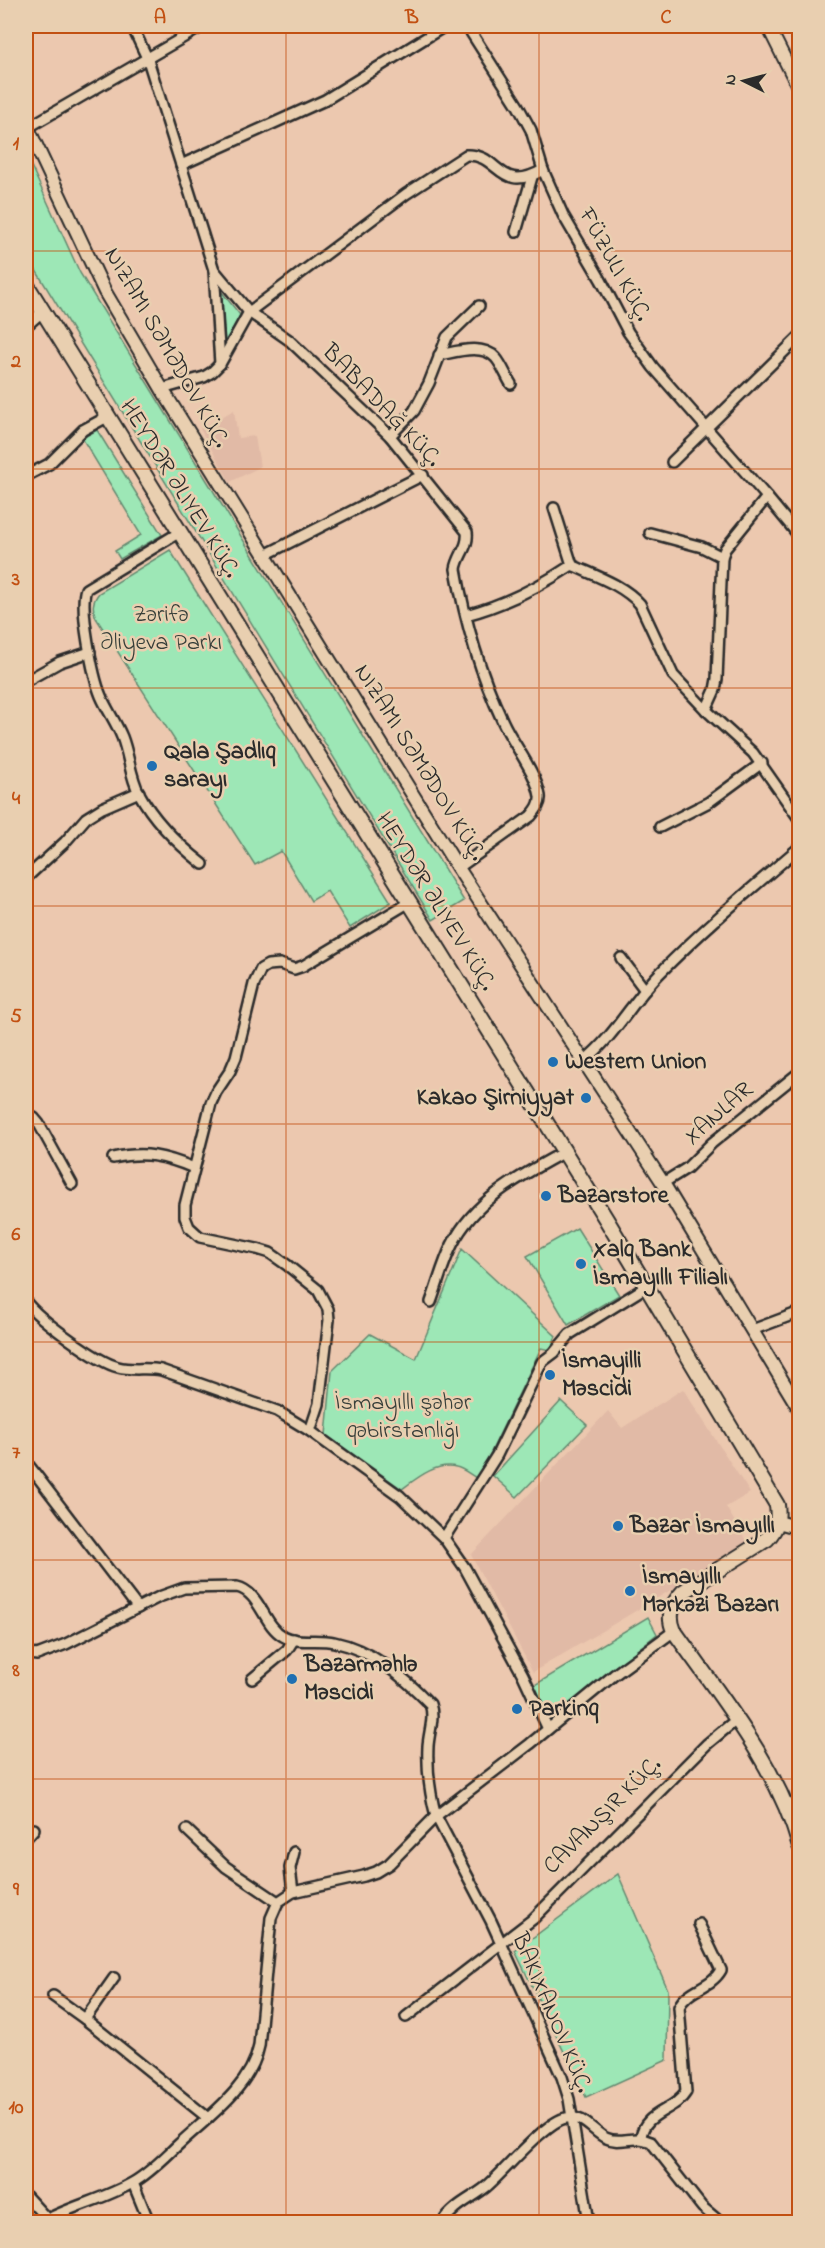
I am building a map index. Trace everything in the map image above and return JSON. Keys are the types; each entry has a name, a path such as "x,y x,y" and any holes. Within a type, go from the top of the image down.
{"main road":[{"name":"HEYDƏR ƏLIYEV KÜÇ.","path":"26,284 564,1152 777,1505 778,1522"},
{"path":"778,1522 774,1531 766,1539 684,1592 671,1610 670,1623 773,1778 800,1846"}],"street":[{"name":"BABADAĞ KÜÇ.","path":"132,26 148,60 214,270 249,312 289,340 390,436 466,532 468,540 457,561 456,569 475,652 488,689 504,725 537,786 540,799 537,809 531,816 458,868"},
{"path":"26,126 148,60 203,26"},
{"path":"181,165 325,100 446,26"},
{"name":"FÜZULI KÜÇ.","path":"467,26 523,114 531,130 543,171 563,215 602,280 628,332 653,367 797,530"},
{"path":"768,26 800,90"},
{"name":"NIZAMI SƏMƏDOV KÜÇ.","path":"26,126 105,292 162,389 458,868 663,1183 800,1410"},
{"path":"162,389 204,377 220,364 249,312 406,194 466,155 475,154 504,176 531,177 543,171"},
{"path":"516,232 531,177"},
{"path":"214,270 220,364"},
{"path":"390,436 414,411 429,383 447,337 479,306"},
{"path":"26,326 42,312"},
{"path":"672,462 800,336"},
{"path":"439,355 472,349 489,352 497,358 511,384"},
{"path":"26,476 49,464 83,430 107,417"},
{"path":"265,555 423,475"},
{"path":"706,710 717,679 722,557 725,549 767,497"},
{"path":"554,507 572,565 633,596 648,618 673,675 762,763 800,820"},
{"path":"180,532 86,589 83,604 100,695 121,734 138,792 157,820 183,848 203,864"},
{"path":"650,533 702,547 722,557"},
{"path":"466,615 509,601 572,565"},
{"path":"26,681 60,662 90,651"},
{"path":"660,827 709,802 762,763"},
{"path":"26,878 65,842 86,818 138,792"},
{"path":"584,1061 608,1039 645,990 724,912 800,848"},
{"path":"310,1431 319,1404 329,1320 328,1309 318,1290 270,1253 200,1237 189,1227 185,1217 186,1205 212,1103 236,1056 254,984 261,969 268,965 280,964 294,969 303,966 408,903"},
{"path":"621,958 645,990"},
{"name":"XANLAR","path":"663,1183 687,1168 712,1143 800,1072"},
{"path":"26,1114 39,1124 72,1184"},
{"path":"431,1302 452,1245 468,1220 505,1186 564,1152"},
{"path":"113,1158 133,1154 166,1157 194,1168"},
{"path":"444,1538 497,1455 542,1362 554,1353 570,1334 646,1287"},
{"path":"26,1302 48,1324 105,1363 122,1368 148,1367 160,1370 267,1407 310,1431 400,1496 444,1538 465,1568 523,1676 548,1729"},
{"path":"752,1330 800,1312"},
{"path":"27,1463 138,1608"},
{"path":"778,1522 798,1531"},
{"path":"26,1652 37,1655 66,1644 159,1597 184,1588 237,1587 251,1595 280,1634 294,1639 333,1641 360,1650 387,1665 430,1704 433,1712 428,1761 436,1816 502,1944 562,2077 572,2117 589,2223"},
{"path":"26,2196 45,2221 133,2183 149,2172 227,2099 257,2059 271,1918 278,1902 293,1892 376,1872 398,1856 436,1816 614,1675 674,1631"},
{"path":"252,1679 287,1650 294,1639"},
{"path":"406,2017 548,1906 707,1744 736,1720"},
{"path":"26,1838 34,1829"},
{"path":"187,1830 226,1867 278,1902"},
{"path":"293,1892 290,1868 294,1852"},
{"path":"641,2137 642,2128 651,2118 683,2098 686,2092 679,2007 683,1998 716,1979 721,1971 699,1924"},
{"path":"85,2019 114,1978"},
{"path":"53,1996 208,2118"},
{"path":"444,2223 459,2204 484,2188 550,2126 563,2118 572,2117 583,2121 606,2138 616,2141 641,2137 651,2142 702,2207 720,2223"},
{"path":"133,2183 149,2223"}],"shaded area":[{"path":"234,410 238,438 255,436 260,467 230,482 200,429"},
{"name":"Bazar İsmayıllı","path":"683,1389 750,1493 726,1507 748,1544 533,1672 471,1555 608,1411 622,1428"}],"green space":[{"path":"786,26 799,26 799,56"},
{"path":"26,155 80,273 464,901 433,920 26,254"},
{"path":"221,291 240,315 225,344"},
{"path":"97,430 162,535 120,559 115,551 141,535 82,438"},
{"name":"Zərifə Əliyeva Parkı","path":"170,550 391,902 350,928 327,891 311,901 281,851 255,865 96,618 93,605 99,593"},
{"path":"577,1228 619,1295 568,1325 527,1256"},
{"name":"İsmayıllı şəhər qəbirstanlığı","path":"462,1249 556,1336 550,1350 541,1348 478,1479 459,1468 441,1467 427,1472 402,1489 326,1435 332,1371 370,1334 416,1359"},
{"path":"561,1401 587,1425 517,1497 493,1476"},
{"path":"648,1617 657,1634 550,1720 533,1686"},
{"path":"618,1874 668,1990 667,2060 586,2097 515,1951"}],"place":[{"name":"Qala Şadlıq sarayı","path":"152,766"},
{"name":"Western Union","path":"553,1062"},
{"name":"Kakao Şirniyyat","path":"586,1098"},
{"name":"Bazarstore","path":"546,1196"},
{"name":"Xalq Bank İsmayıllı Filialı","path":"581,1264"},
{"name":"İsmayilli Məscidi","path":"550,1375"},
{"name":"Bazar İsmayıllı","path":"618,1526"},
{"name":"İsmayıllı Mərkəzi Bazarı","path":"630,1591"},
{"name":"Bazarməhlə Məscidi","path":"292,1679"},
{"name":"Parkinq","path":"517,1709"}]}
